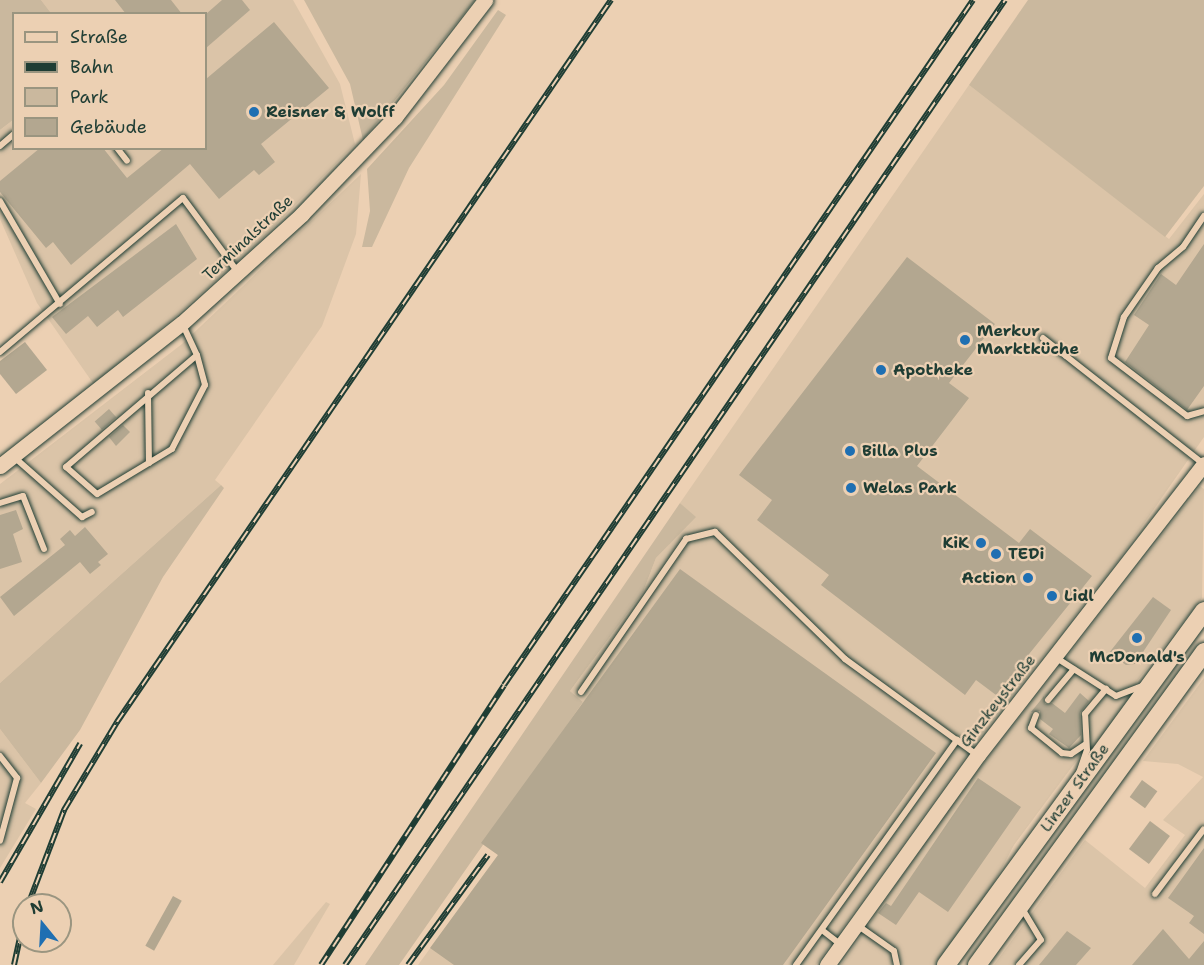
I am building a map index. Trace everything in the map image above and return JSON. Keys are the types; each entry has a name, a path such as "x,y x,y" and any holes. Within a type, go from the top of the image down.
{"main road":[{"name":"Linzer Straße","path":"946,965 1204,611"},
{"name":"Linzer Straße","path":"977,965 1204,652"}],"street":[{"name":"Terminalstraße","path":"0,466 182,322 238,273 395,117 485,0"},
{"name":"Ginzkeystraße","path":"827,965 978,755 1203,463"}],"lane":[{"path":"0,146 12,136"},
{"path":"119,150 127,161"},
{"path":"0,352 60,304 183,198 238,273"},
{"path":"0,201 60,304"},
{"path":"1204,216 1183,248 1158,268 1124,317 1111,358 1187,416 1204,411"},
{"path":"182,322 197,355 205,385 172,449 97,494 66,467 147,393 197,355"},
{"path":"1043,338 1203,463"},
{"path":"147,393 149,463"},
{"path":"14,456 82,517 92,512"},
{"path":"0,503 23,496 44,549"},
{"path":"581,692 686,539 715,532 845,659 978,755"},
{"path":"1055,657 1116,696 1153,682"},
{"path":"1048,700 1074,669"},
{"path":"1081,781 1078,771 1086,744 1085,714 1106,689"},
{"path":"1036,715 1031,728 1062,753 1071,754 1086,744"},
{"path":"796,965 957,740"},
{"path":"0,756 17,778 0,841"},
{"path":"1155,894 1204,829"},
{"path":"1019,965 1041,940 1020,906"},
{"path":"856,924 894,951 897,965"},
{"path":"822,930 841,945"}],"shaded area":[{"path":"41,0 293,0 340,84 355,144 249,252 95,386 37,303 0,219 0,130 12,121 12,150 207,150 207,12 50,12"},
{"path":"969,85 1169,239 1204,194 1204,437 1120,558 979,738 816,965 418,965 498,855 481,843 583,702 570,691 643,592 656,558 695,517 680,503"},
{"path":"361,174 356,234 322,326 215,480 221,485 0,683 0,484 182,344"},
{"path":"1200,486 1204,489 1202,598 1137,681 1129,703 1099,745 1083,752 1014,845 989,892 937,965 841,965 945,813"},
{"path":"1204,678 1204,965 994,965 1085,840 1145,888 1185,835 1163,820 1203,777 1178,764 1143,761"},
{"path":"0,729 41,783 25,803 36,809 0,868"},
{"path":"326,902 330,904 294,965 273,965"}],"green space":[{"path":"0,0 41,0 50,12 12,12 12,121 0,130"},
{"path":"304,0 475,0 363,140 350,84"},
{"path":"1028,0 1204,0 1204,186 1165,237 969,85"},
{"path":"498,10 506,15 409,168 372,247 362,247 370,211 367,169 444,85"},
{"path":"221,485 224,488 163,577 80,730 41,783 0,729 0,683"},
{"path":"680,503 696,517 656,558 643,592 570,691 583,702 399,965 365,965"}],"building":[{"path":"115,0 171,0 180,12 124,12"},
{"path":"222,0 242,0 250,10 207,47 207,13"},
{"path":"274,22 329,88 261,144 275,162 259,175 254,170 219,199 190,164 71,265 53,242 46,248 0,192 0,181 38,150 105,150 127,178 162,150 207,150 207,78"},
{"path":"176,224 197,259 123,317 118,310 97,327 88,316 66,334 52,317"},
{"path":"1204,244 1204,386 1187,410 1125,362 1149,325 1134,315 1161,274 1176,285"},
{"name":"Welas Park","path":"907,257 995,324 949,383 969,398 917,466 1019,543 1030,529 1092,576 996,695 976,680 965,695 821,585 829,575 757,520 772,500 739,475"},
{"path":"25,342 47,370 16,394 0,374 0,361"},
{"path":"109,409 116,417 102,430 95,421"},
{"path":"123,425 130,432 116,446 109,437"},
{"path":"16,510 23,529 13,534 22,562 0,569 0,515"},
{"path":"85,527 108,554 98,562 101,565 90,574 80,562 14,616 0,597 65,545 60,539 70,530 75,536"},
{"path":"680,569 936,753 783,965 454,965 430,948 498,855 481,843"},
{"name":"McDonald's","path":"1153,597 1171,610 1135,664 1126,665 1109,653"},
{"path":"1080,693 1089,701 1080,713 1081,735 1069,748 1049,734 1053,729 1040,719 1040,711 1031,712 1044,696 1045,704 1052,703 1065,713"},
{"path":"978,778 1021,807 948,912 919,892 896,925 878,913 886,903 891,906"},
{"path":"1142,780 1157,791 1145,808 1130,797"},
{"path":"1150,821 1170,836 1149,864 1129,849"},
{"path":"1204,848 1204,934 1189,923 1194,916 1168,898"},
{"path":"173,896 182,901 154,951 145,946"},
{"path":"1163,929 1189,959 1204,941 1204,965 1132,965"},
{"path":"1067,931 1091,948 1076,965 1039,965"}],"railway":[{"path":"33,893 64,810 117,722 611,0"},
{"path":"321,965 504,685 973,0"},
{"path":"345,965 1005,0"},
{"path":"0,882 80,744"},
{"path":"408,965 488,855"},
{"path":"14,965 17,953"}],"place":[{"name":"Reisner & Wolff","path":"254,112"},
{"name":"Merkur Marktküche","path":"965,340"},
{"name":"Apotheke","path":"881,370"},
{"name":"Billa Plus","path":"850,451"},
{"name":"Welas Park","path":"851,488"},
{"name":"KiK","path":"981,543"},
{"name":"TEDi","path":"996,554"},
{"name":"Action","path":"1028,578"},
{"name":"Lidl","path":"1052,596"},
{"name":"McDonald's","path":"1137,638"}]}
